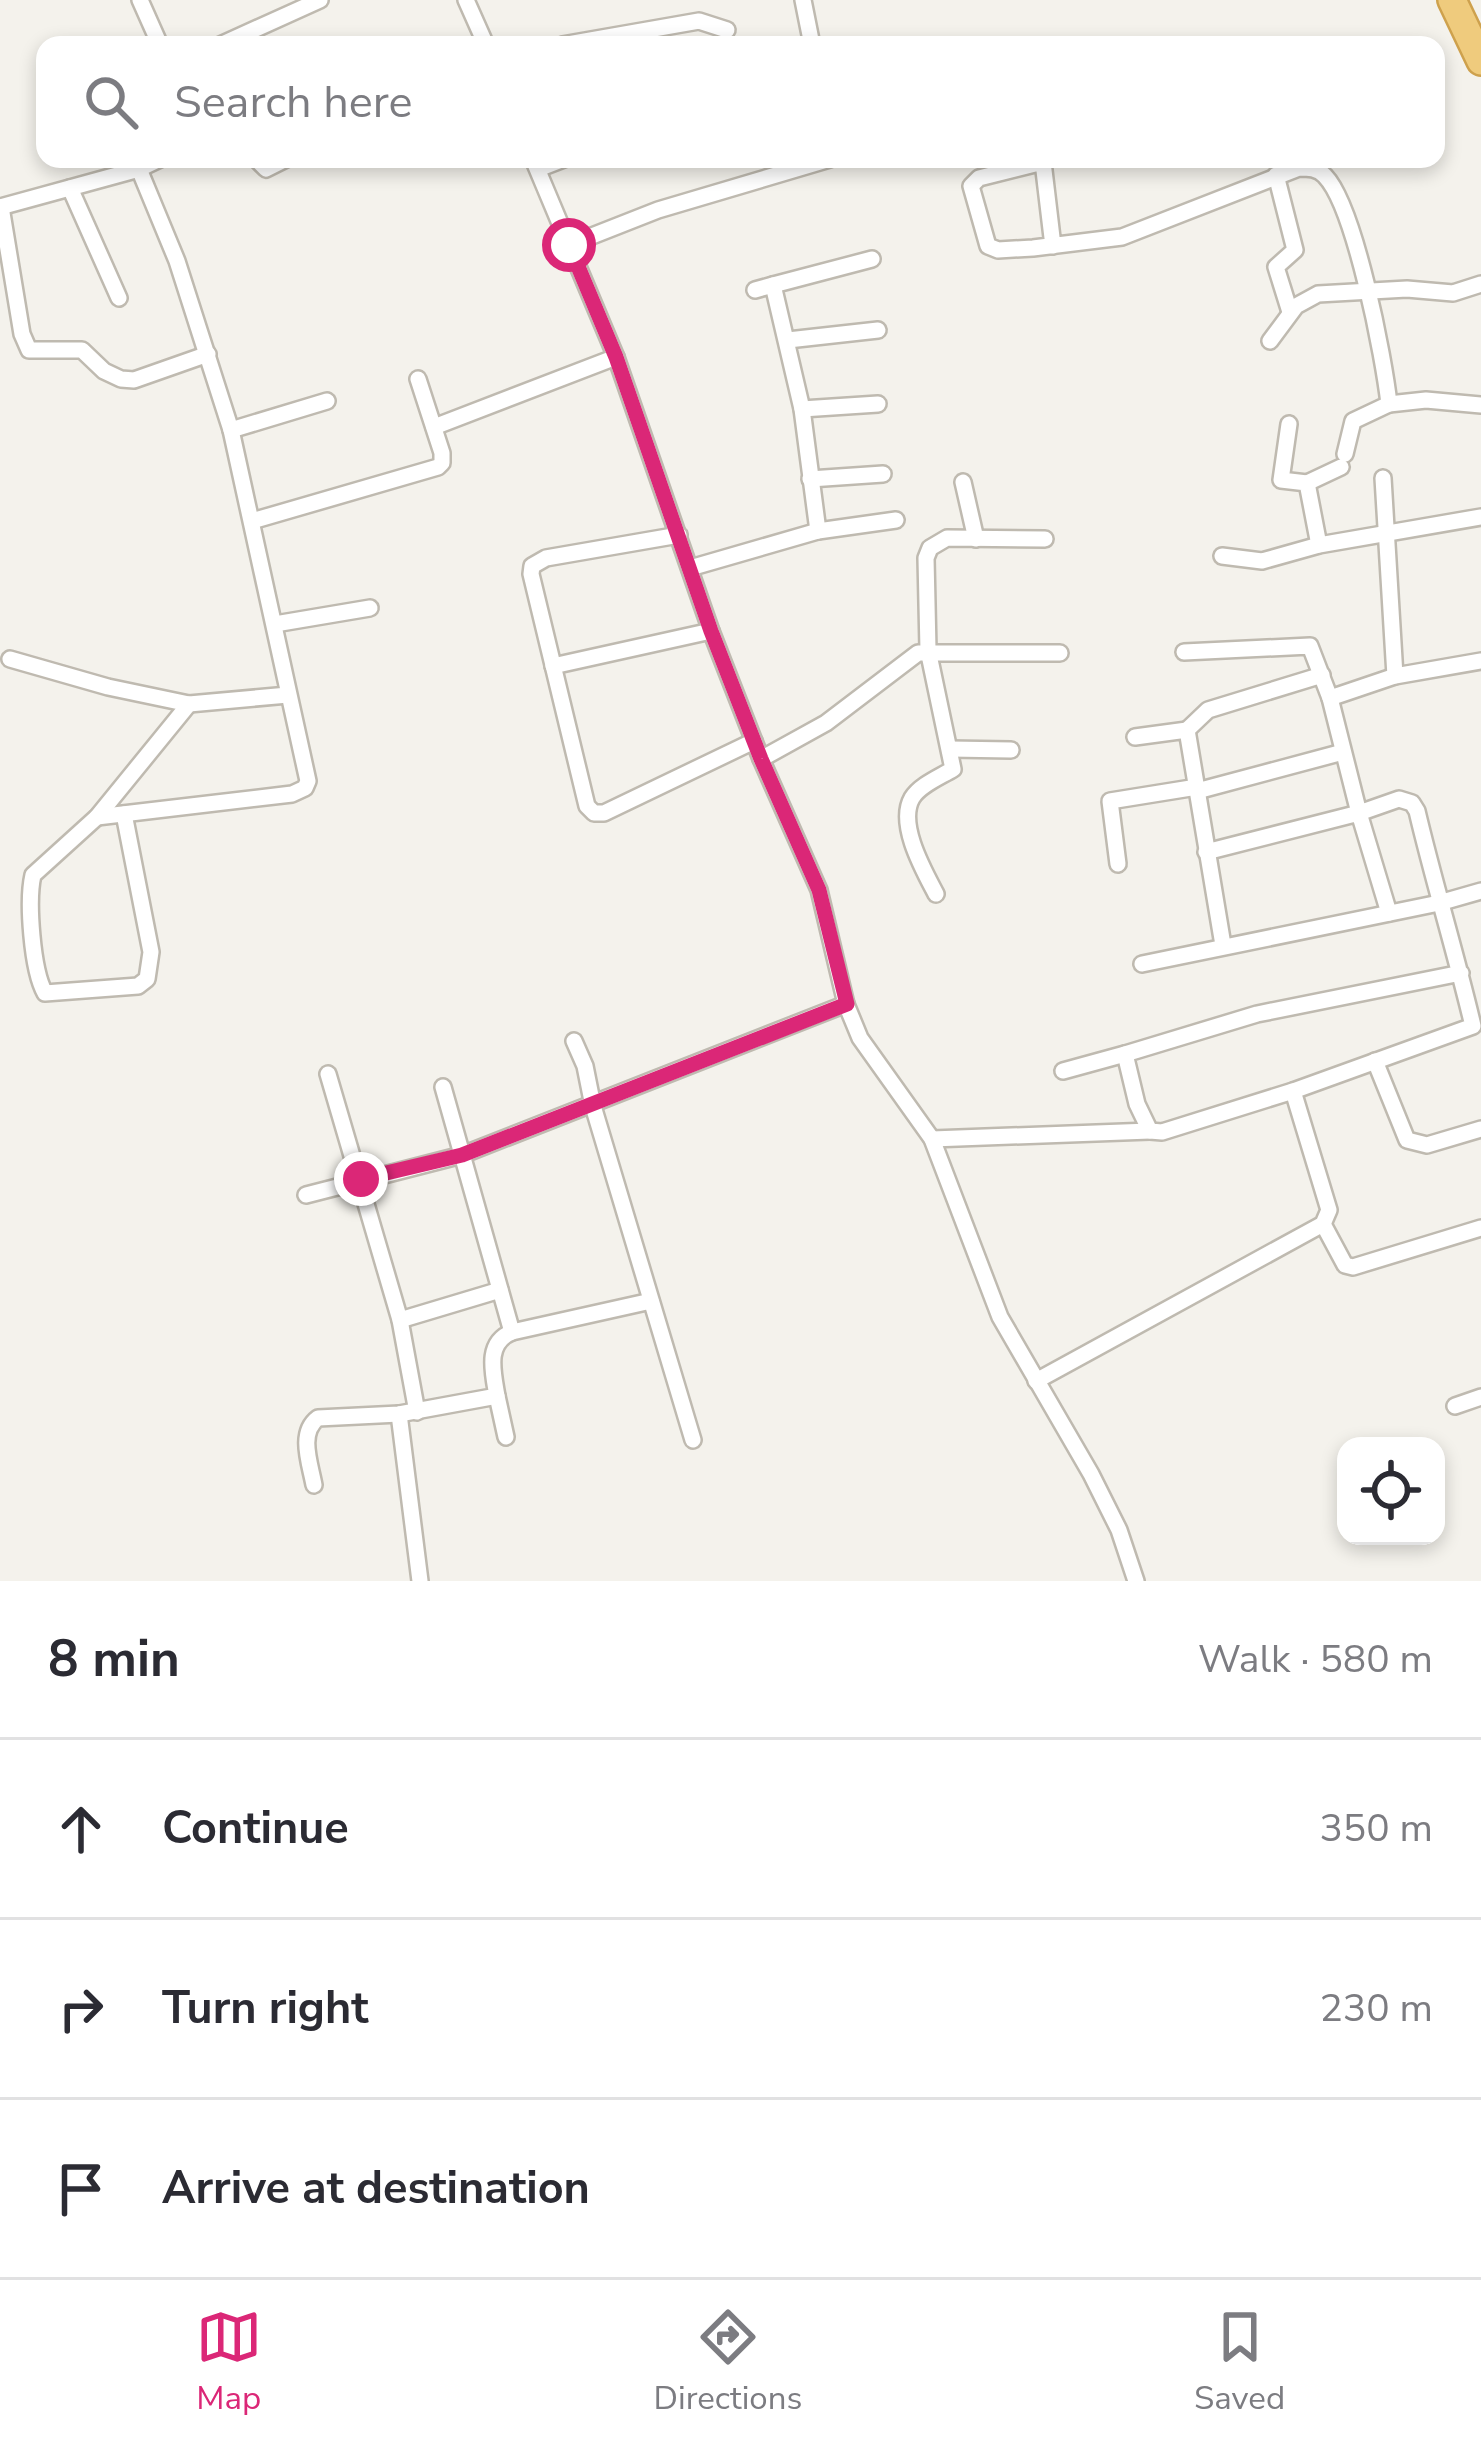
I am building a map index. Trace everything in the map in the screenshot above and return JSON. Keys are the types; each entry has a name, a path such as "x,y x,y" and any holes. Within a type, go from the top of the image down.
{"highway":[{"path":"1452,0 1481,61"}],"street":[{"path":"140,0 156,36"},
{"path":"240,36 320,0"},
{"path":"466,0 482,36"},
{"path":"802,0 810,36"},
{"path":"613,36 699,21 727,30"},
{"path":"538,168 616,357 711,631 819,890 860,1038 932,1139 1000,1317 1091,1474 1119,1530 1136,1581"},
{"path":"569,245 658,210 800,168"},
{"path":"1018,168 979,178 971,186 990,249 1123,237 1276,175 1309,168 1325,176 1336,194 1369,291 1388,404"},
{"path":"1043,168 1053,246"},
{"path":"98,817 292,794 308,781 231,430 208,354 177,261 139,169 1,207 22,334 29,350 82,350 111,376 134,380 208,354"},
{"path":"1276,175 1295,250 1276,267 1290,312"},
{"path":"70,188 119,298"},
{"path":"755,290 872,259"},
{"path":"1270,341 1290,312 1318,294 1408,289 1453,293 1481,284"},
{"path":"772,285 802,409 818,531"},
{"path":"788,340 878,330"},
{"path":"434,427 616,357"},
{"path":"252,521 438,467 442,459 418,379"},
{"path":"1289,424 1282,480 1307,483 1343,460 1352,421 1388,404 1426,400 1481,405"},
{"path":"231,430 327,401"},
{"path":"802,409 878,404"},
{"path":"810,479 883,474"},
{"path":"1382,478 1395,676"},
{"path":"963,482 976,539"},
{"path":"1307,483 1319,545"},
{"path":"1222,556 1262,561 1319,545 1481,518"},
{"path":"690,568 818,531 896,520"},
{"path":"679,536 546,558 532,566 587,806 604,813 754,741"},
{"path":"936,894 920,861 909,805 914,795 953,769 928,650 925,580 930,548 947,538 1046,539"},
{"path":"275,624 370,608"},
{"path":"554,666 711,631"},
{"path":"1184,652 1310,646 1330,698 1389,913"},
{"path":"761,759 826,724 906,659 928,650 1060,653"},
{"path":"10,659 189,704 288,694"},
{"path":"1330,698 1395,676 1481,661"},
{"path":"1135,737 1186,730 1208,710 1322,675"},
{"path":"124,814 151,952 147,979 138,986 45,993 37,968 31,880 37,869 98,817 189,704"},
{"path":"1186,730 1222,945"},
{"path":"950,749 1012,750"},
{"path":"1118,865 1110,801 1197,789 1343,752"},
{"path":"932,1139 1162,1132 1293,1091 1477,1024 1412,802 1399,799 1206,852"},
{"path":"1142,964 1481,891"},
{"path":"1064,1071 1257,1014 1461,973"},
{"path":"306,1195 462,1155 847,1004"},
{"path":"574,1040 693,1439"},
{"path":"1125,1054 1137,1104 1150,1131"},
{"path":"1375,1061 1407,1140 1427,1145 1481,1129"},
{"path":"328,1074 400,1320 420,1581"},
{"path":"443,1088 512,1332"},
{"path":"1036,1381 1323,1224 1329,1210 1293,1091"},
{"path":"1323,1224 1346,1265 1353,1267 1481,1228"},
{"path":"400,1320 500,1290"},
{"path":"506,1437 496,1396 494,1349 501,1336 651,1300"},
{"path":"314,1485 307,1439 312,1421 326,1415 408,1413 496,1396"},
{"path":"1455,1406 1481,1397"}],"route":[{"path":"361,1179 462,1155 847,1004 819,890 711,631 616,357 569,245"}]}
